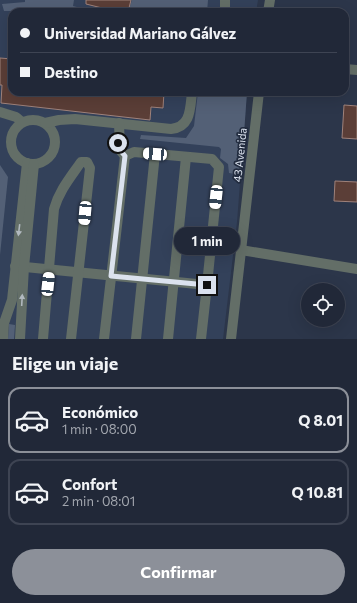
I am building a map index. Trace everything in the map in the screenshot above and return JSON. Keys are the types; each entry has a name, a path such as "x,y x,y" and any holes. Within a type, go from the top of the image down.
{"street":[{"path":"45,123 54,134 54,148 47,159 30,164 15,155 11,141 16,127 22,122 34,120 45,123 74,119 171,129 178,128 184,125 188,119 191,96"},
{"name":"43 Avenida","path":"231,339 259,96"},
{"path":"0,112 16,117 22,122"},
{"path":"104,339 125,156 120,150 119,123"},
{"path":"125,156 134,152 212,159 219,167 202,339"},
{"path":"136,339 155,154"},
{"path":"168,339 186,157"},
{"path":"43,339 54,209 58,197 80,162 85,161 90,168 71,339"},
{"path":"3,339 4,323 12,300 19,267 30,164"},
{"path":"241,250 357,269"},
{"path":"19,267 207,285"},
{"path":"19,267 20,339"}],"shaded area":[{"path":"0,0 258,0 257,8 8,8 8,96 247,96 237,222 223,339 0,339"},
{"path":"25,0 74,0 73,6 81,8 8,8 8,11 4,11 2,4 25,2"},
{"path":"132,0 208,0 207,8 129,8"},
{"path":"198,96 247,96 241,175 229,173 228,164 220,158 221,149 219,147 140,139 141,135 186,138 194,126"},
{"path":"0,165 8,177 0,255"},
{"path":"9,324 15,325 14,339 8,339"}],"building":[{"path":"86,0 131,0 129,8 102,8 86,4"},
{"path":"0,58 8,59 8,96 164,96 163,108 151,107 150,120 1,103 2,85 0,85"},
{"path":"344,105 357,106 357,139 342,138"},
{"path":"335,181 357,182 357,202 334,201"}],"route":[{"path":"118,143 120,150 125,156 111,276 207,285"}]}
